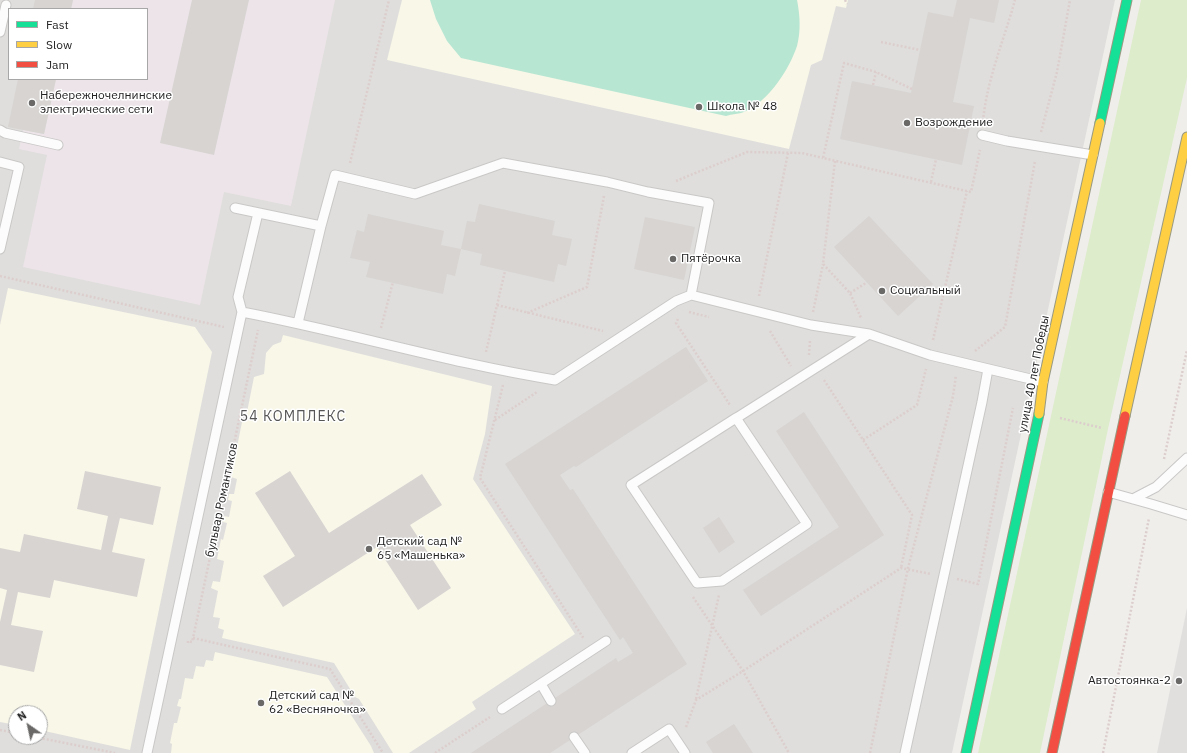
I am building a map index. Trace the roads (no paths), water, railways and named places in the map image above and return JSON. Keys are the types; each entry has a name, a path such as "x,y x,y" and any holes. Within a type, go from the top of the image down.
{"street":[{"name":"улица 40 лет Победы","path":"966,753 1039,413 1043,382 1128,0"},
{"path":"1052,753 1187,137"}],"lane":[{"path":"0,32 6,5"},
{"path":"0,130 5,133 58,145"},
{"path":"982,135 1014,142 1094,155"},
{"path":"0,162 19,167 0,248"},
{"path":"298,323 321,226 335,175 346,179 415,194 503,163 709,203 691,295"},
{"path":"1175,193 1187,190"},
{"path":"235,208 321,226"},
{"path":"147,753 242,312 238,297 258,213"},
{"path":"242,312 298,323 482,367 554,380 676,301 691,295 756,310 811,325 869,334 930,355 1043,382"},
{"path":"737,418 807,524 722,581 697,583 631,485 869,334"},
{"path":"905,753 988,369"},
{"path":"1133,499 1156,487 1187,458"},
{"path":"1108,492 1187,515"},
{"path":"502,709 606,641"},
{"path":"540,684 551,701"},
{"path":"632,753 669,729 685,753"},
{"path":"574,737 585,753"}],"place":[{"name":"Набережночелнинские электрические сети","path":"32,103"},
{"name":"Школа № 48","path":"699,107"},
{"name":"Возрождение","path":"907,123"},
{"name":"Пятёрочка","path":"673,259"},
{"name":"Социальный","path":"882,291"},
{"name":"Детский сад № 65 «Машенька»","path":"369,549"},
{"name":"Автостоянка-2","path":"1179,681"},
{"name":"Детский сад № 62 «Весняночка»","path":"261,703"}],"district":[{"name":"54 КОМПЛЕКС","path":"293,417"}]}
